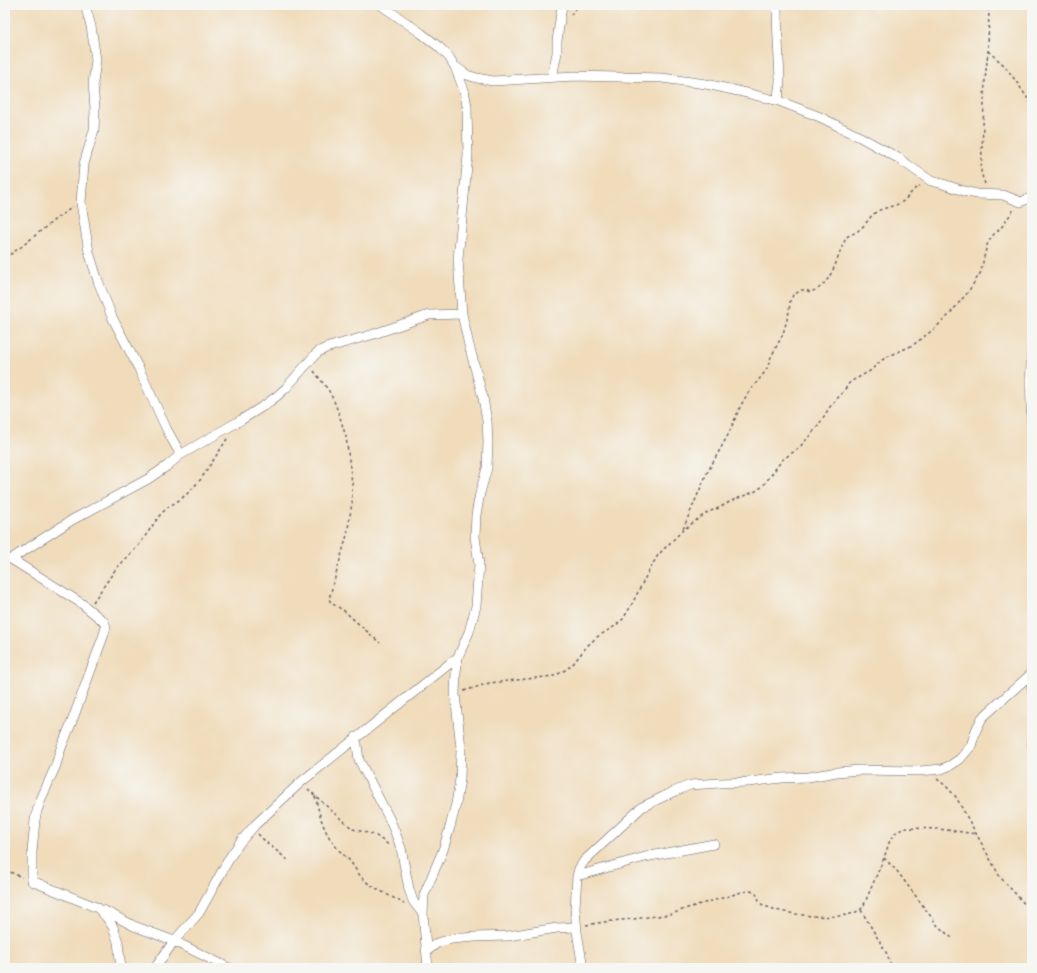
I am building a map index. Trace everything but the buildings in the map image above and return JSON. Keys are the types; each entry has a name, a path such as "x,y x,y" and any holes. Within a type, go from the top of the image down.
{"street":[{"path":"85,5 92,26 96,60 93,83 95,109 94,130 84,164 81,203 89,252 112,317 139,369 180,455"},
{"path":"381,5 416,29 449,57 455,67 464,90 467,106 468,155 458,259 462,314 483,398 487,421 488,441 486,468 476,515 475,537 479,564 476,606 469,632 458,657 456,672 455,694 461,748 460,779 456,804 444,844 424,895 423,914 428,968"},
{"path":"552,77 557,53 562,5"},
{"path":"778,5 778,58 780,81 777,94 779,101"},
{"path":"455,67 467,75 493,81 574,76 608,76 662,78 706,84 779,101 820,117 898,158 931,182 977,194 1003,195 1021,202 1032,197"},
{"path":"229,968 174,941 134,926 98,908 32,881 33,833 37,811 56,765 106,629 104,622 81,603 11,559 72,520 148,479 180,455 241,420 278,396 318,352 326,348 429,315 462,314"},
{"path":"1032,352 1030,365 1032,429"},
{"path":"155,968 174,941 199,913 230,858 241,841 255,825 301,782 342,748 458,657"},
{"path":"1031,670 1032,691"},
{"path":"583,968 576,927 575,908 577,876 579,869 584,861 642,807 690,785 808,777 859,770 920,771 942,769 960,759 971,746 982,718 1031,670"},
{"path":"1032,728 1032,746"},
{"path":"356,737 359,760 395,832 401,848 409,889 413,901 423,914"},
{"path":"342,748 359,760"},
{"path":"577,876 645,857 714,844"},
{"path":"98,908 113,927 118,942 121,968"},
{"path":"427,956 427,951 433,946 443,941 452,939 508,936 557,928 576,927"}],"path":[{"path":"988,194 981,174 989,5"},
{"path":"988,51 1005,66 1032,105"},
{"path":"683,530 707,473 728,435 741,405 748,393 765,372 783,334 790,301 793,295 802,290 810,292 820,288 831,273 844,241 848,236 860,230 876,212 900,203 917,187 931,182"},
{"path":"455,694 489,683 554,676 573,664 587,646 623,619 658,555 683,530 708,512 763,486 782,460 799,448 819,425 829,408 844,392 850,382 870,371 887,357 913,345 948,316 968,292 981,272 987,245 992,236 1001,228 1012,211 1021,202"},
{"path":"5,258 58,217 81,203"},
{"path":"308,364 329,391 334,401 346,437 352,483 352,503 347,535 329,599 331,603 343,610 380,643"},
{"path":"88,609 115,570 139,545 160,515 168,507 189,492 201,479 229,437"},
{"path":"935,778 946,786 956,797 1000,877 1032,912"},
{"path":"301,782 353,829 375,836 393,849"},
{"path":"315,796 319,813 328,834 334,844 364,880 406,904"},
{"path":"255,825 262,838 289,861"},
{"path":"576,927 608,921 670,914 740,892 750,891 756,894 762,905 780,910 818,917 853,914 861,910 863,907 890,840 898,831 906,828 939,829 977,834"},
{"path":"884,858 897,871 938,926 952,938"},
{"path":"5,870 32,881"},
{"path":"861,910 886,954 892,968"}]}
